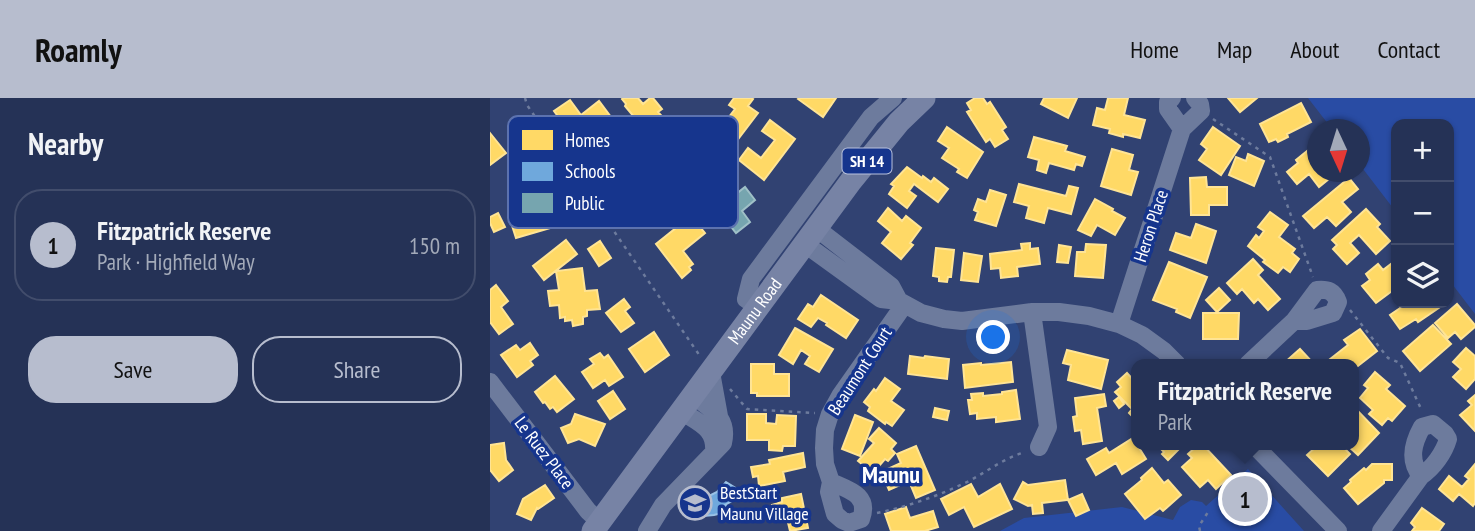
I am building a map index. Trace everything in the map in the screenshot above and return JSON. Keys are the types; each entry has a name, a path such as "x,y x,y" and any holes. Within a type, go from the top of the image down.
{"main road":[{"name":"Maunu Road","path":"597,527 851,181 891,132 924,98"}],"street":[{"path":"757,307 746,299 751,279 871,117 892,98"},
{"path":"1172,98 1168,102 1168,108 1182,129 1198,104"},
{"name":"Heron Place","path":"1119,324 1182,129"},
{"path":"810,236 891,286 902,303 921,313 962,321 1032,312 1069,314 1119,324 1142,335 1172,359"},
{"path":"1253,359 1294,321 1317,290 1332,291 1336,296 1337,306 1333,313 1307,321 1294,321"},
{"name":"Beaumont Court","path":"863,513 861,519 849,523 835,514 829,492 831,482 825,464 825,430 840,396 902,303"},
{"path":"1032,312 1048,427 1039,447"},
{"path":"648,531 663,505 723,443 725,434 711,372"},
{"name":"Le Ruez Place","path":"490,382 588,511 597,527"},
{"path":"687,403 719,416"},
{"path":"687,403 713,437 714,452"},
{"path":"1381,531 1446,447 1448,439 1433,424 1422,427 1413,444 1416,469 1421,476"},
{"path":"1259,450 1338,531"},
{"path":"831,482 857,495 862,500 863,513"}],"path":[{"path":"525,98 535,116"},
{"path":"1198,104 1270,157 1317,290"},
{"path":"612,228 711,372 747,409 830,414"},
{"path":"1337,306 1350,310 1388,358 1400,363 1428,425"},
{"path":"863,513 878,513 916,503 971,480 1011,456 1039,447"},
{"path":"1200,531 1199,526 1210,509"}],"shaded area":[{"path":"1308,98 1475,98 1475,314 1454,287 1454,119 1391,119 1391,205 1370,178 1370,119 1324,119"},
{"path":"1248,469 1304,531 1000,531 1024,518 1122,507 1173,520 1180,507 1191,500 1202,502 1206,506"}],"building: Homes":[{"path":"638,98 643,104 653,98 662,109 658,112 662,116 633,116 622,99"},
{"path":"734,98 751,98 753,99 748,106 758,113 738,139 738,116 730,116 735,109 729,105"},
{"path":"799,98 836,98 823,117"},
{"path":"975,98 983,98 987,104 990,102 1006,127 1002,130 1008,139 995,147 990,139 986,142 967,112 971,110 967,103"},
{"path":"1044,98 1077,98 1068,118 1041,104"},
{"path":"1108,98 1128,98 1124,115 1145,120 1140,138 1123,134 1123,137 1109,133 1110,129 1093,125 1097,108 1105,110"},
{"path":"1228,98 1257,98 1240,112"},
{"path":"570,100 581,115 599,101 610,116 558,116 554,111"},
{"path":"1301,103 1309,119 1307,119 1307,124 1278,142 1276,139 1269,142 1260,124"},
{"path":"770,120 795,139 764,180 739,160 748,148 761,158 775,140 762,131"},
{"path":"947,127 983,152 967,178 942,158 949,148 938,141"},
{"path":"1213,127 1240,146 1221,175 1199,160 1207,149 1201,144"},
{"path":"490,133 506,153 490,165"},
{"path":"1034,137 1067,146 1065,151 1085,157 1082,166 1076,164 1074,170 1049,163 1046,173 1037,170 1039,160 1028,157"},
{"path":"1112,149 1133,155 1129,170 1138,172 1131,195 1101,186"},
{"path":"1307,151 1307,176 1297,184 1287,172 1298,163 1296,160"},
{"path":"1248,154 1264,161 1254,186 1229,175 1236,157 1246,161"},
{"path":"907,167 931,182 934,178 948,189 938,202 914,184 909,191 916,196 907,208 889,194 894,186 891,184"},
{"path":"1206,177 1207,187 1227,187 1227,205 1209,205 1209,215 1191,215 1190,178"},
{"path":"1344,182 1352,182 1358,189 1342,202 1351,212 1336,226 1327,217 1314,228 1303,216"},
{"path":"1019,184 1066,196 1069,186 1078,188 1071,214 1048,208 1044,223 1026,218 1029,206 1014,202"},
{"path":"990,190 1006,195 996,226 975,220 978,212 974,210 978,199 986,202"},
{"path":"1095,199 1125,218 1115,235 1097,225 1091,236 1078,230"},
{"path":"888,208 902,221 906,216 921,228 910,243 913,245 901,259 882,243 891,232 878,221"},
{"path":"1366,209 1380,224 1377,227 1390,241 1376,254 1359,235 1350,243 1359,253 1347,264 1333,249 1337,245 1332,240"},
{"path":"1270,212 1288,225 1279,237 1295,249 1292,253 1299,259 1290,272 1283,267 1278,273 1248,246 1256,235 1259,238 1264,231 1258,227"},
{"path":"498,213 505,227 494,232 490,217"},
{"path":"1196,224 1216,231 1206,263 1170,250 1176,233 1191,238"},
{"path":"513,228 550,228 516,238"},
{"path":"676,228 701,228 705,233 683,251 693,264 689,267 691,270 682,278 656,244"},
{"path":"566,240 577,254 544,280 533,266"},
{"path":"600,241 611,258 599,266 588,249"},
{"path":"1030,243 1030,249 1038,248 1040,264 1017,267 1018,276 1001,278 1000,268 991,269 990,254 1022,250 1021,244"},
{"path":"1086,244 1106,245 1103,278 1075,276 1077,252 1085,252"},
{"path":"1059,245 1071,247 1068,263 1057,262"},
{"path":"936,248 954,250 951,277 948,277 947,282 939,281 939,277 933,276"},
{"path":"964,253 982,256 978,282 961,280"},
{"path":"1253,259 1263,270 1258,275 1280,299 1268,310 1258,299 1254,303 1242,289 1237,294 1227,283"},
{"path":"1169,262 1207,277 1190,318 1176,312 1177,309 1153,300"},
{"path":"1378,264 1383,270 1391,264 1391,292 1376,303 1362,286 1370,280 1366,274"},
{"path":"582,268 585,291 597,290 600,309 587,310 583,324 573,326 572,320 565,321 565,317 560,318 559,305 550,306 548,291 559,290 556,271"},
{"path":"496,285 508,301 501,307 513,324 499,334 490,322 490,290"},
{"path":"1219,288 1230,300 1217,312 1206,300"},
{"path":"821,295 858,320 846,338 818,318 811,327 798,319 808,304 813,307"},
{"path":"624,299 630,307 625,311 634,323 621,332 606,313"},
{"path":"1457,304 1475,325 1461,339 1455,332 1448,338 1435,323"},
{"path":"1400,308 1439,308 1418,322 1416,319 1400,329 1390,315"},
{"path":"1203,313 1239,313 1238,339 1203,339"},
{"path":"1433,325 1451,344 1420,371 1403,351"},
{"path":"795,328 833,349 819,372 805,364 810,356 801,350 793,364 779,355"},
{"path":"1360,329 1377,351 1359,365 1359,359 1330,359 1348,345 1344,340"},
{"path":"654,332 669,355 645,372 629,349"},
{"path":"530,343 538,355 530,361 533,365 517,377 501,355 516,345 520,350"},
{"path":"1466,348 1475,356 1475,379 1466,389 1453,377 1461,369 1453,362"},
{"path":"1300,349 1309,359 1289,359"},
{"path":"1067,350 1108,360 1101,389 1068,380 1071,365 1063,363"},
{"path":"600,353 604,358 608,355 623,377 609,386 605,380 593,388 582,372 594,364 590,359"},
{"path":"910,356 949,359 947,379 908,374"},
{"path":"1011,362 1013,382 965,388 963,365"},
{"path":"751,364 774,364 774,374 789,374 789,396 757,396 757,393 751,393"},
{"path":"1375,372 1390,385 1386,389 1405,406 1392,421 1388,418 1382,425 1369,414 1373,410 1360,398 1368,388 1364,385"},
{"path":"1127,373 1131,377 1131,408 1115,392 1121,387 1117,382"},
{"path":"555,376 574,399 557,412 543,403 535,392"},
{"path":"885,378 900,389 891,401 904,410 892,426 868,411 870,407 864,402"},
{"path":"1016,390 1020,419 996,422 996,417 977,419 977,413 970,414 968,400 972,400 971,394 983,393 983,396"},
{"path":"613,391 625,409 610,419 598,401"},
{"path":"1104,394 1106,406 1097,408 1102,441 1083,444 1081,430 1075,431 1075,398"},
{"path":"1475,395 1475,431 1460,415 1472,405 1468,401"},
{"path":"1119,397 1124,404 1119,408 1114,401"},
{"path":"935,408 949,411 947,420 933,417"},
{"path":"1359,412 1379,433 1358,455 1352,450 1359,450"},
{"path":"575,414 605,424 595,446 579,439 568,443 561,428 571,424"},
{"path":"747,414 766,414 766,423 776,424 777,415 796,416 795,446 783,446 782,451 769,450 769,440 747,440"},
{"path":"855,415 873,422 860,456 842,449"},
{"path":"879,428 896,443 891,449 895,453 888,461 885,459 873,473 858,461 874,443 869,439"},
{"path":"1131,439 1131,450 1140,450 1146,459 1122,474 1116,463 1096,475 1087,459 1106,448 1109,453"},
{"path":"504,443 506,460 513,470 499,481 490,470 490,445"},
{"path":"916,446 935,490 916,498 909,481 889,490 881,472 901,463 897,454"},
{"path":"1162,450 1178,450 1168,460 1162,454"},
{"path":"1192,450 1208,450 1231,475 1216,489 1208,480 1200,487 1182,467 1192,458 1188,454"},
{"path":"1312,450 1346,450 1350,454 1328,476 1307,455"},
{"path":"803,453 805,467 783,472 785,481 759,486 758,476 753,477 751,467"},
{"path":"1372,464 1392,464 1392,480 1384,480 1384,483 1358,504 1344,488 1364,468 1366,470"},
{"path":"1475,464 1473,506 1459,494 1453,501 1439,489 1449,476 1462,487 1469,479 1465,476"},
{"path":"1152,468 1164,483 1168,480 1181,495 1163,511 1160,508 1145,519 1125,494"},
{"path":"1065,480 1068,500 1042,503 1043,513 1033,514 1032,505 1028,506 1014,499 1023,482 1028,485"},
{"path":"971,484 978,497 1000,484 1012,509 974,527 964,507 949,515 941,499"},
{"path":"545,485 554,498 537,508 531,520 517,514 523,499"},
{"path":"801,494 808,528 790,531 786,514 774,516 772,505 782,502 782,498"},
{"path":"1082,494 1089,510 1076,516 1068,500"},
{"path":"906,507 910,518 933,511 938,527 925,531 891,531 885,514"},
{"path":"1422,508 1444,524 1439,531 1412,531 1415,527 1411,523"}],"building: Schools":[{"path":"726,482 739,490 732,501 725,505 729,509 722,513 704,516 688,509 682,502 693,492 703,497 709,496"}],"building: Public":[{"path":"745,187 755,200 742,211 750,222 736,233 732,228 738,228 738,192"}],"place":[{"name":"Fitzpatrick Reserve","path":"1245,499"},
{"name":"BestStart Maunu Village","path":"695,503"}],"district":[{"name":"Maunu","path":"891,475"}]}
